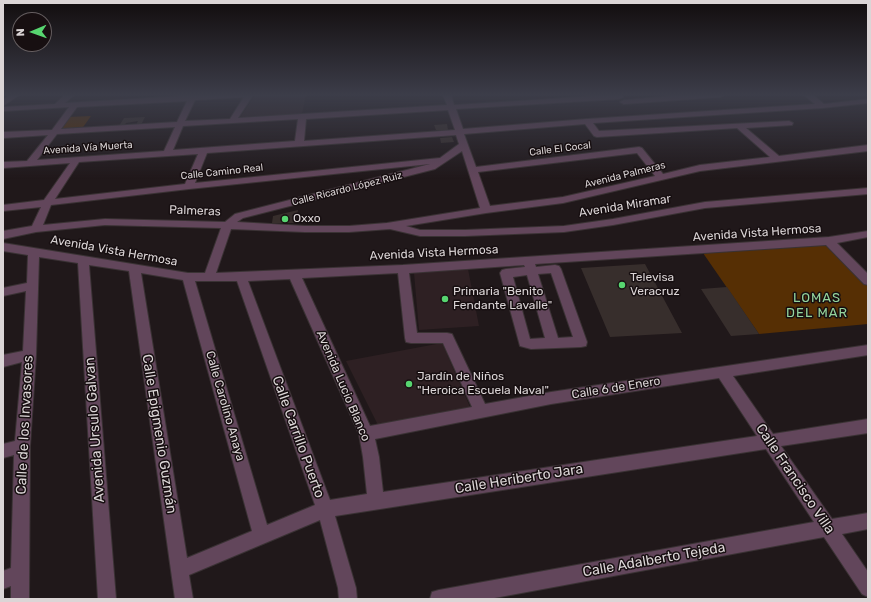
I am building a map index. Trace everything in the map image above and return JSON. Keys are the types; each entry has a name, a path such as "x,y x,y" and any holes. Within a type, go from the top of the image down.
{"street":[{"path":"30,163 62,123"},
{"path":"3,135 179,123"},
{"path":"167,153 180,123"},
{"path":"299,144 301,123"},
{"path":"457,123 486,210"},
{"name":"Avenida Vía Muerta","path":"3,165 460,132 555,123"},
{"path":"590,123 597,134 787,123"},
{"path":"666,123 672,130"},
{"path":"739,126 776,158"},
{"name":"Calle Ricardo López Ruiz","path":"227,225 239,216 432,167 464,145"},
{"name":"Avenida Palmeras","path":"387,226 486,210 563,200 700,168 868,148"},
{"path":"189,186 204,150"},
{"name":"Calle El Cocal","path":"472,170 639,150 661,177"},
{"path":"36,229 48,202 76,160"},
{"name":"Calle Camino Real","path":"3,208 189,186 444,160"},
{"name":"Avenida Miramar","path":"387,226 420,233 486,233 564,229 705,205 868,191"},
{"name":"Palmeras","path":"3,235 36,229 105,222 227,225 305,229 349,229 387,226"},
{"path":"209,277 227,225"},
{"name":"Avenida Vista Hermosa","path":"3,246 188,277 241,277 403,269 530,265 830,241 868,234"},
{"path":"830,241 868,281"},
{"name":"Calle de los Invasores","path":"20,599 22,446 29,355 31,286 34,250"},
{"name":"Avenida Ursulo Galvan","path":"83,260 107,599"},
{"path":"530,265 553,344"},
{"path":"530,265 555,269 581,342 553,344 531,344 525,342 506,272 530,265"},
{"name":"Calle Epigmenio Guzmán","path":"134,268 184,599"},
{"path":"403,269 410,338 447,338 481,411"},
{"name":"Avenida Lucio Blanco","path":"294,274 366,434 371,457 376,501"},
{"name":"Calle Carolino Anaya","path":"188,277 262,535"},
{"name":"Calle Carrillo Puerto","path":"241,277 325,509 347,588 348,599"},
{"path":"3,292 31,286"},
{"name":"Calle 6 de Enero","path":"366,434 551,398 868,350"},
{"path":"3,361 29,355"},
{"name":"Calle Francisco Villa","path":"722,371 868,588"},
{"name":"Calle Heriberto Jara","path":"180,570 325,509 868,426"},
{"path":"3,451 22,446"},
{"name":"Calle Adalberto Tejeda","path":"439,599 868,521"},
{"path":"3,580 21,574"}],"shaded area":[{"path":"62,123 86,123 81,130 55,132"},
{"path":"830,245 868,285 868,324 759,334 703,253"},
{"name":"Primaria \"Benito Fendante Lavalle\"","path":"468,269 479,326 419,330 414,273"},
{"name":"Jardín de Niños \"Heroica Escuela Naval\"","path":"442,343 470,407 378,425 346,361"}],"building":[{"path":"121,123 126,123 124,126 119,126"},
{"path":"447,124 448,130 436,130 434,125"},
{"path":"452,137 454,142 441,143 440,138"},
{"name":"Oxxo","path":"298,210 296,223 272,223 273,216"},
{"name":"Televisa Veracruz","path":"645,264 682,333 610,337 581,268"},
{"path":"727,287 759,334 731,336 701,289"}],"place":[{"name":"Oxxo","path":"285,219"},
{"name":"Televisa Veracruz","path":"622,285"},
{"name":"Primaria \"Benito Fendante Lavalle\"","path":"445,299"},
{"name":"Jardín de Niños \"Heroica Escuela Naval\"","path":"409,384"}],"district":[{"name":"LOMAS DEL MAR","path":"817,306"}]}
